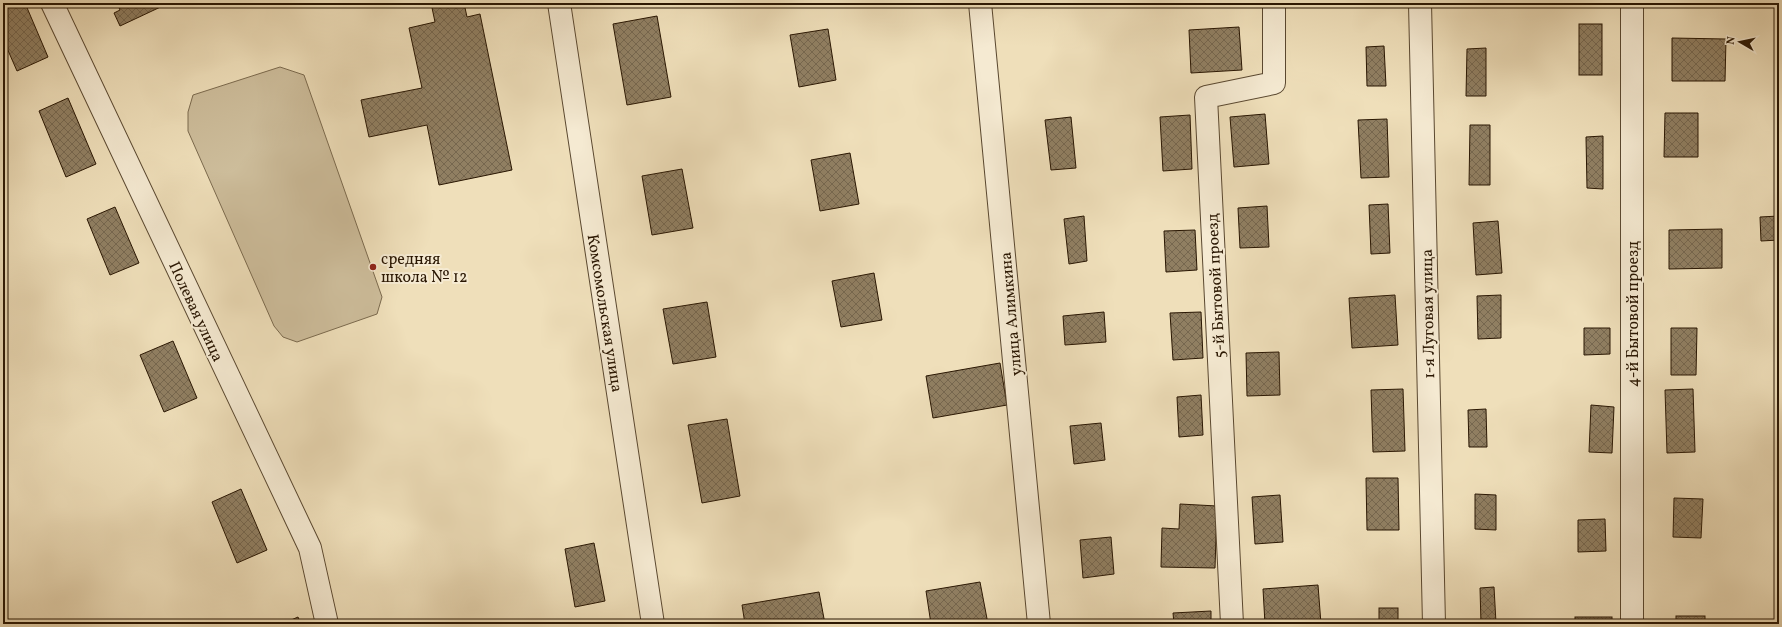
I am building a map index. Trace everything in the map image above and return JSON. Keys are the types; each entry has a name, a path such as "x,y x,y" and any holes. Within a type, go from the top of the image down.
{"street":[{"name":"Полевая улица","path":"52,3 310,548 327,624"},
{"name":"Комсомольская улица","path":"559,3 653,624"},
{"name":"улица Алимкина","path":"980,3 1038,624"},
{"name":"5-й Бытовой проезд","path":"1232,624 1206,97 1274,84 1274,3"},
{"name":"1-я Луговая улица","path":"1420,3 1434,624"},
{"name":"4-й Бытовой проезд","path":"1632,3 1632,624"}],"shaded area":[{"path":"280,67 304,75 382,297 377,314 297,342 283,337 274,326 188,131 188,112 193,95"}],"building":[{"path":"3,3 25,3 48,57 17,71 3,39"},
{"path":"117,3 169,3 120,26 114,13 120,10"},
{"path":"431,3 464,3 467,17 480,14 512,170 439,185 427,125 369,137 361,100 422,88 409,28 435,22"},
{"path":"1347,3 1388,3 1388,5 1347,5"},
{"path":"657,16 671,97 627,105 613,24"},
{"path":"1579,24 1602,24 1602,75 1579,75"},
{"path":"1239,27 1242,70 1191,73 1189,30"},
{"path":"828,29 836,80 799,87 790,35"},
{"path":"1672,38 1726,39 1725,81 1672,81"},
{"path":"1384,46 1386,86 1367,86 1366,47"},
{"path":"1486,48 1486,96 1466,96 1467,49"},
{"path":"68,98 96,164 66,177 39,111"},
{"path":"1775,102 1779,102 1779,146 1776,146"},
{"path":"1665,113 1698,113 1698,157 1664,157"},
{"path":"1265,114 1269,164 1234,167 1230,117"},
{"path":"1190,115 1192,169 1163,171 1160,117"},
{"path":"1071,117 1076,168 1051,170 1045,120"},
{"path":"1387,119 1389,177 1361,178 1358,120"},
{"path":"1470,125 1490,125 1490,185 1469,185"},
{"path":"1603,136 1603,189 1587,188 1586,137"},
{"path":"850,153 859,204 820,211 811,160"},
{"path":"682,169 693,228 652,235 642,176"},
{"path":"1388,204 1390,253 1371,254 1369,205"},
{"path":"1267,206 1269,247 1240,248 1238,208"},
{"path":"115,207 139,263 110,275 87,219"},
{"path":"1084,216 1087,261 1069,264 1064,219"},
{"path":"1779,216 1779,240 1761,241 1760,217"},
{"path":"1498,221 1502,273 1476,275 1473,223"},
{"path":"1722,229 1722,268 1669,269 1669,230"},
{"path":"1195,230 1197,270 1166,272 1164,231"},
{"path":"874,273 882,320 841,327 832,281"},
{"path":"1395,295 1398,345 1352,348 1349,298"},
{"path":"1501,295 1501,338 1478,339 1477,296"},
{"path":"707,302 716,357 673,364 663,309"},
{"path":"1777,306 1779,306 1779,347 1778,347"},
{"path":"1104,312 1106,342 1065,345 1063,316"},
{"path":"1201,312 1203,358 1173,360 1170,313"},
{"path":"1584,328 1610,328 1610,354 1584,355"},
{"path":"1671,328 1697,328 1696,375 1671,375"},
{"path":"173,341 197,398 164,412 140,355"},
{"path":"1279,352 1280,395 1247,396 1246,353"},
{"path":"1000,363 1007,405 933,418 926,376"},
{"path":"1403,389 1405,451 1373,452 1371,390"},
{"path":"1693,389 1695,452 1667,453 1665,390"},
{"path":"1201,395 1203,435 1179,437 1177,397"},
{"path":"1591,405 1614,407 1612,453 1589,452"},
{"path":"1486,409 1487,447 1469,447 1468,410"},
{"path":"727,419 740,496 702,503 688,425"},
{"path":"1101,423 1105,460 1074,464 1070,426"},
{"path":"1366,478 1398,478 1399,530 1367,530"},
{"path":"241,489 267,550 237,563 212,502"},
{"path":"1475,494 1496,495 1496,530 1475,529"},
{"path":"1280,495 1283,542 1255,544 1252,497"},
{"path":"1674,498 1703,499 1701,538 1673,537"},
{"path":"1180,504 1217,506 1215,568 1161,567 1162,528 1179,529"},
{"path":"1605,519 1606,551 1578,552 1578,520"},
{"path":"1111,537 1114,574 1083,578 1080,540"},
{"path":"594,543 605,601 575,607 565,549"},
{"path":"980,582 988,624 931,624 926,591"},
{"path":"1318,585 1321,624 1265,624 1263,589"},
{"path":"1494,587 1496,623 1481,624 1480,588"},
{"path":"819,592 825,624 745,624 742,605"},
{"path":"1379,608 1398,608 1398,624 1379,624"},
{"path":"1211,611 1211,624 1174,624 1173,613"},
{"path":"1676,616 1705,616 1705,624 1676,624"},
{"path":"298,617 301,624 282,624"},
{"path":"1575,617 1612,617 1612,624 1575,624"}],"place":[{"name":"средняя школа № 12","path":"373,267"}]}
